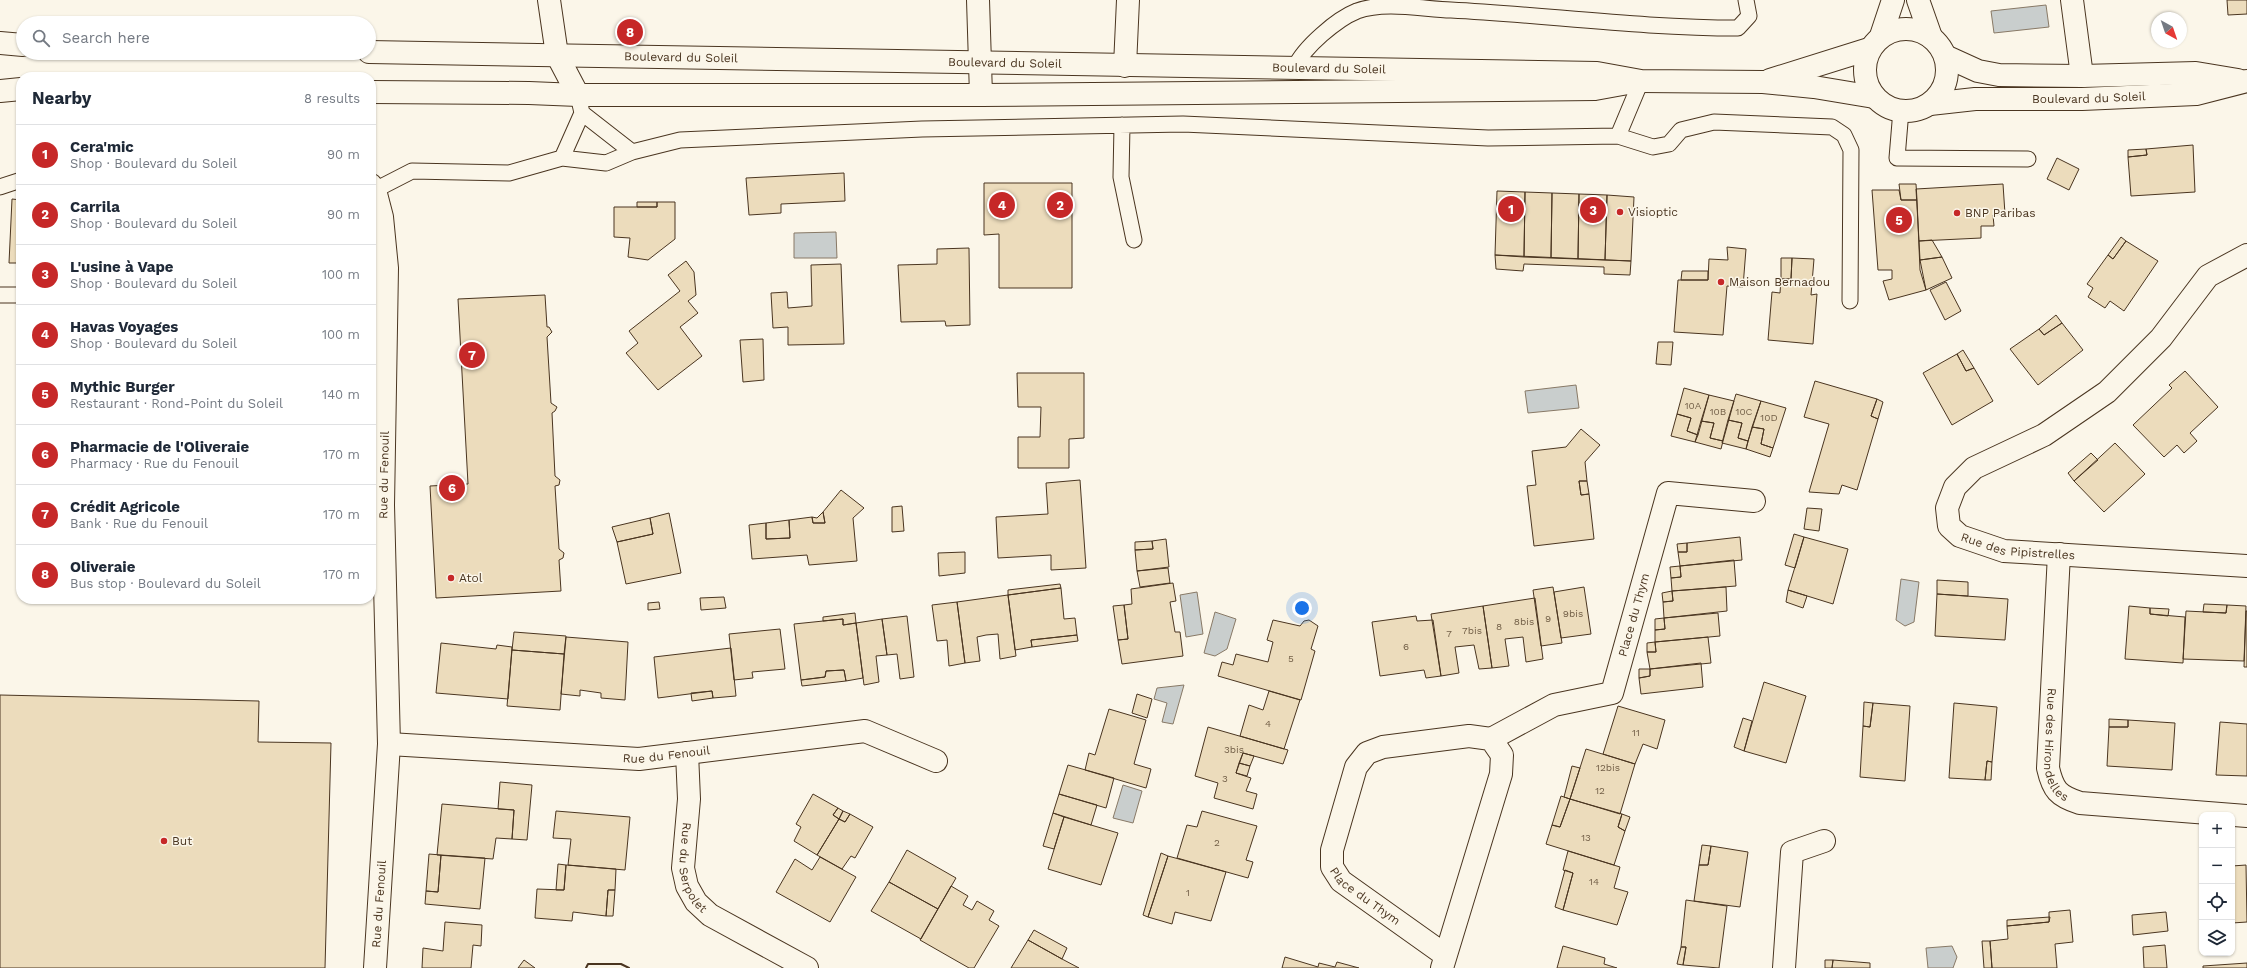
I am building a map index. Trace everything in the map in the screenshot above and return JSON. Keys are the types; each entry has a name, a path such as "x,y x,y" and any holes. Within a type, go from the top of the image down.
{"street":[{"path":"548,0 557,55 580,104"},
{"path":"978,0 981,95"},
{"path":"1125,66 1128,0"},
{"path":"1893,0 1875,42 1864,74 1874,97 1890,109 1911,111 1930,104 1946,83 1945,56 1931,37 1918,0"},
{"path":"2072,0 2082,76"},
{"path":"1875,42 1907,28 1931,37"},
{"name":"Boulevard du Soleil","path":"1763,82 1875,42"},
{"path":"0,44 16,45"},
{"name":"Boulevard du Soleil","path":"376,52 1597,73 1641,81 1763,82 1814,87 1874,97"},
{"name":"Boulevard du Soleil","path":"1945,56 1978,71 1999,75 2082,76 2196,73 2247,81"},
{"name":"Boulevard du Soleil","path":"376,92 529,92 580,104 981,95 1595,89 1641,81"},
{"name":"Boulevard du Soleil","path":"1930,104 1975,98 2082,99 2196,94 2247,81"},
{"name":"Rue du Fenouil","path":"375,968 389,744 379,271 382,217 376,198"},
{"name":"Rue des Pipistrelles","path":"2247,255 2208,276 2162,338 2107,392 2044,435 1974,468 1955,487 1947,508 1949,526 1960,536 2004,550 2247,566"},
{"name":"Place du Thym","path":"1491,739 1502,755 1501,774 1444,961 1341,881 1332,867 1332,850 1356,767 1367,753 1383,747 1469,736 1491,739 1554,705 1612,693 1668,493 1754,501"},
{"name":"Rue des Hirondelles","path":"2059,554 2048,768 2052,785 2063,798 2080,803 2247,816"},
{"name":"Rue du Fenouil","path":"389,744 639,759 865,731 936,761"},
{"name":"Rue du Serpolet","path":"687,754 689,799 683,868 687,886 696,902 710,915 808,968"},
{"path":"1784,968 1792,852 1824,841"}],"lane":[{"path":"1295,67 1299,58 1329,29 1357,11 1385,7 1497,12 1688,28 1738,28 1749,16 1746,0"},
{"path":"1618,136 1641,81"},
{"path":"562,158 580,104 632,152"},
{"path":"1901,110 1897,158 2028,160"},
{"path":"376,187 412,171 509,173 562,158 606,162 632,152 680,140 922,129 1183,124 1488,138 1618,136 1653,147 1669,144 1681,130 1714,122 1832,127 1844,135 1851,150 1852,157 1850,301"},
{"path":"1122,125 1121,177 1134,240"},
{"path":"0,187 16,182"},
{"path":"0,295 16,295"}],"shaded area":[{"path":"2046,5 2049,27 1994,33 1991,11"},
{"path":"836,232 837,258 794,258 794,233"},
{"path":"1576,385 1579,408 1528,413 1525,391"},
{"path":"1901,579 1919,582 1914,622 1905,626 1896,620"},
{"path":"1197,592 1203,634 1186,637 1180,595"},
{"path":"1215,612 1236,619 1227,649 1215,656 1204,653"},
{"path":"1184,685 1173,724 1162,722 1167,703 1154,699 1157,688"},
{"path":"1123,785 1142,791 1133,823 1113,818"},
{"path":"1952,946 1957,957 1953,968 1928,968 1926,948"}],"building":[{"path":"2227,0 2247,0 2247,14 2228,15"},
{"path":"2193,145 2195,192 2131,196 2128,157 2147,155 2146,149"},
{"path":"2146,149 2147,155 2128,157 2128,150"},
{"path":"2057,158 2079,169 2069,190 2047,179"},
{"path":"844,173 845,201 781,204 781,213 749,215 746,178"},
{"path":"984,183 1072,183 1072,288 999,288 999,234 984,235"},
{"path":"1899,184 1916,184 1917,200 1901,200"},
{"path":"2003,184 2005,214 1993,215 1994,226 1981,226 1981,238 1919,241 1916,189"},
{"path":"1872,190 1899,190 1901,200 1917,200 1920,270 1926,290 1889,300 1883,281 1892,279 1892,270 1878,270"},
{"path":"1497,191 1525,192 1524,257 1495,255"},
{"path":"1525,192 1552,193 1551,258 1524,257"},
{"path":"1552,193 1579,194 1578,259 1551,258"},
{"path":"1579,194 1607,195 1605,260 1578,259"},
{"path":"1607,195 1634,197 1631,261 1605,260"},
{"path":"12,199 16,199 16,263 9,263"},
{"path":"637,202 657,202 657,207 637,207"},
{"path":"657,202 675,202 675,239 648,260 628,257 630,238 614,237 614,207 657,207"},
{"path":"2121,237 2126,241 2113,259 2108,255"},
{"path":"1932,240 1942,257 1920,260 1919,241"},
{"path":"2126,241 2158,261 2124,311 2110,301 2105,308 2088,297 2093,288 2087,284 2108,255 2113,259"},
{"path":"1727,247 1746,249 1743,287 1727,286 1723,335 1674,332 1678,280 1708,280 1709,259 1728,260"},
{"path":"969,248 970,325 946,326 945,321 901,322 898,265 937,264 937,249"},
{"path":"1495,255 1631,261 1630,275 1604,274 1604,267 1524,264 1523,271 1496,269"},
{"path":"1942,257 1952,278 1926,290 1920,260"},
{"path":"1781,258 1792,258 1791,279 1781,279"},
{"path":"1792,258 1814,259 1811,295 1817,294 1813,344 1768,340 1772,292 1780,293 1781,279 1791,279"},
{"path":"686,261 694,272 696,295 688,301 698,313 680,327 702,356 658,390 626,353 638,343 629,331 680,291 668,275"},
{"path":"841,264 844,344 788,345 788,327 773,328 771,293 787,292 788,308 812,306 811,265"},
{"path":"1682,271 1708,271 1708,280 1681,280"},
{"path":"1946,282 1961,311 1945,320 1930,290"},
{"path":"545,295 547,327 549,327 552,332 547,337 551,403 557,407 552,413 555,476 560,480 559,485 555,486 559,549 564,553 563,558 559,560 561,591 436,598 430,486 468,484 458,299"},
{"path":"2056,315 2062,323 2044,335 2039,329"},
{"path":"2062,323 2083,350 2038,385 2010,349 2039,329 2044,335"},
{"path":"763,339 764,380 743,382 740,340"},
{"path":"1658,342 1673,342 1671,365 1656,364"},
{"path":"1963,350 1974,368 1966,371 1957,354"},
{"path":"1957,354 1966,371 1974,368 1993,401 1952,425 1923,373"},
{"path":"2185,371 2218,407 2190,433 2197,441 2184,453 2177,445 2164,457 2133,425 2172,388 2169,385"},
{"path":"1017,373 1084,373 1084,438 1069,439 1069,468 1018,468 1018,437 1040,437 1041,407 1018,407"},
{"path":"1815,381 1877,399 1871,416 1878,419 1857,490 1842,485 1839,494 1809,492 1829,424 1804,417"},
{"path":"1684,388 1709,395 1698,435 1687,431 1691,418 1677,414"},
{"path":"1736,394 1761,401 1748,441 1738,438 1742,423 1728,420"},
{"path":"1709,395 1734,401 1723,441 1710,438 1714,423 1701,421"},
{"path":"1877,399 1883,402 1878,419 1871,416"},
{"path":"1761,401 1786,408 1773,448 1761,444 1764,429 1752,427"},
{"path":"1677,414 1691,418 1687,431 1698,435 1695,442 1671,436"},
{"path":"1728,420 1742,423 1738,438 1748,441 1746,449 1722,443"},
{"path":"1701,421 1714,423 1710,438 1723,441 1721,449 1695,442"},
{"path":"1752,427 1764,429 1761,444 1773,448 1770,457 1746,449"},
{"path":"1581,429 1600,445 1585,462 1587,481 1579,481 1581,495 1589,494 1594,539 1534,546 1527,486 1536,485 1532,451 1566,447"},
{"path":"2115,443 2145,474 2104,512 2074,481"},
{"path":"2091,453 2098,460 2074,481 2068,473"},
{"path":"1080,480 1086,568 1051,570 1051,555 998,558 996,517 1048,514 1046,483"},
{"path":"1579,481 1587,481 1589,494 1581,495"},
{"path":"841,490 864,508 853,518 857,561 809,565 807,555 752,559 749,525 766,523 766,539 790,538 789,520 812,517 813,523 825,523 823,512"},
{"path":"902,506 904,531 892,532 892,507"},
{"path":"1807,508 1822,509 1819,531 1804,529"},
{"path":"823,512 825,523 813,523 812,517 817,518"},
{"path":"669,513 681,573 626,584 617,542 653,534 650,518"},
{"path":"650,518 653,534 617,542 612,527"},
{"path":"789,520 790,538 766,539 766,523"},
{"path":"1794,534 1804,537 1795,568 1785,565"},
{"path":"1740,537 1742,560 1680,566 1678,552 1687,552 1687,543"},
{"path":"1804,537 1848,549 1833,604 1788,590"},
{"path":"1166,539 1169,567 1137,571 1135,550 1153,549 1152,541"},
{"path":"1152,541 1153,549 1135,550 1135,542"},
{"path":"1687,543 1687,552 1678,552 1677,544"},
{"path":"965,552 965,573 939,576 938,553"},
{"path":"1734,560 1736,586 1672,591 1671,578 1681,577 1680,566"},
{"path":"1680,566 1681,577 1671,578 1670,567"},
{"path":"1168,568 1170,583 1140,587 1137,571"},
{"path":"1937,580 1968,582 1968,596 1937,594"},
{"path":"1173,583 1176,601 1170,602 1175,632 1180,632 1183,656 1122,664 1118,640 1128,639 1124,605 1132,604 1131,589"},
{"path":"1060,584 1061,588 1008,595 1008,590"},
{"path":"1553,587 1562,643 1541,646 1533,590"},
{"path":"1584,587 1591,634 1561,638 1554,592"},
{"path":"1726,587 1727,611 1664,618 1663,602 1673,601 1672,591"},
{"path":"1061,588 1064,619 1075,618 1077,635 1031,640 1032,647 1015,650 1008,595"},
{"path":"1788,590 1807,596 1803,608 1786,602"},
{"path":"1672,591 1673,601 1663,602 1662,593"},
{"path":"1937,594 2008,599 2005,640 1935,636"},
{"path":"1008,595 1016,656 1000,659 998,634 986,635 977,637 980,661 965,663 957,602"},
{"path":"724,597 726,608 701,610 700,598"},
{"path":"1535,598 1543,659 1526,662 1523,637 1505,639 1509,666 1492,668 1483,606"},
{"path":"659,602 660,609 648,610 648,603"},
{"path":"957,602 965,663 949,666 947,640 937,641 932,605"},
{"path":"2204,604 2227,605 2226,613 2203,612"},
{"path":"1124,605 1128,639 1118,640 1113,606"},
{"path":"2227,605 2246,606 2244,661 2183,659 2186,611 2226,613"},
{"path":"1483,606 1492,668 1479,669 1474,645 1455,647 1459,673 1441,676 1431,614"},
{"path":"2129,606 2150,608 2150,614 2185,617 2183,663 2125,659"},
{"path":"2150,608 2169,609 2168,616 2150,614"},
{"path":"2246,611 2247,667 2244,667"},
{"path":"855,613 856,623 843,625 843,619 823,621 823,617"},
{"path":"1718,613 1720,636 1655,642 1655,630 1665,629 1664,618"},
{"path":"907,616 914,677 900,679 897,654 887,655 882,619"},
{"path":"1416,616 1417,621 1433,620 1441,676 1426,678 1424,670 1380,676 1372,622"},
{"path":"1664,618 1665,629 1655,630 1655,619"},
{"path":"843,619 843,625 856,623 863,678 846,681 844,670 826,671 825,677 801,680 794,624"},
{"path":"882,619 887,655 876,656 879,682 864,685 856,623"},
{"path":"1273,620 1300,626 1304,621 1309,620 1318,626 1311,649 1315,651 1301,700 1218,676 1222,662 1233,665 1236,654 1268,662 1273,642 1267,640"},
{"path":"780,629 785,669 752,672 753,678 734,680 729,634"},
{"path":"514,632 566,636 564,654 512,650"},
{"path":"1077,635 1078,641 1032,647 1031,640"},
{"path":"566,637 628,642 625,700 601,698 601,693 580,690 580,696 561,694"},
{"path":"1708,637 1711,663 1650,669 1647,652 1656,652 1655,642"},
{"path":"1655,642 1656,652 1647,652 1647,643"},
{"path":"441,643 496,649 497,645 512,647 508,699 436,693"},
{"path":"731,648 736,696 713,698 712,691 658,698 654,657"},
{"path":"512,650 564,654 560,710 507,706"},
{"path":"1701,663 1703,687 1641,694 1639,678 1650,676 1650,669"},
{"path":"1639,669 1650,669 1650,676 1639,678"},
{"path":"844,670 846,681 802,686 801,680 825,677 826,671"},
{"path":"1764,682 1806,696 1786,763 1744,751"},
{"path":"712,691 713,698 692,701 691,693"},
{"path":"1269,691 1300,700 1284,749 1240,736 1249,705 1263,710"},
{"path":"1137,694 1152,699 1147,718 1132,713"},
{"name":"But","path":"0,695 259,701 258,742 331,743 325,968 0,968"},
{"path":"1864,702 1873,703 1870,727 1863,726"},
{"path":"1873,703 1910,706 1905,781 1860,777 1863,726 1870,727"},
{"path":"1954,703 1997,707 1992,762 1987,761 1985,780 1949,778"},
{"path":"1618,706 1665,720 1657,749 1643,744 1635,764 1603,754"},
{"path":"1109,709 1146,720 1134,764 1151,769 1146,788 1085,770 1089,753 1095,755"},
{"path":"1743,718 1752,721 1744,751 1734,747"},
{"path":"2109,719 2128,720 2128,727 2109,727"},
{"path":"2128,720 2175,723 2172,770 2107,766 2109,727 2128,727"},
{"path":"2220,722 2247,724 2247,776 2216,775"},
{"path":"1208,727 1288,750 1283,764 1243,753 1236,773 1251,778 1246,791 1257,794 1253,809 1214,798 1218,783 1195,776"},
{"path":"1586,749 1635,764 1620,814 1570,799"},
{"path":"1243,753 1254,756 1250,766 1239,763"},
{"path":"1987,761 1992,762 1991,780 1985,780"},
{"path":"1239,763 1250,766 1247,776 1236,773"},
{"path":"1068,765 1114,778 1106,808 1059,794"},
{"path":"1572,766 1580,768 1570,799 1564,797"},
{"path":"500,782 532,785 527,840 512,839 514,810 498,809"},
{"path":"813,794 838,808 833,815 839,819 817,855 794,841 801,827 796,824"},
{"path":"1059,794 1097,805 1091,825 1053,813"},
{"path":"1561,796 1570,799 1560,827 1552,825"},
{"path":"1570,799 1622,814 1618,827 1625,831 1614,865 1546,844 1552,825 1560,827"},
{"path":"442,804 514,810 512,839 496,838 493,859 437,855"},
{"path":"838,808 843,811 839,819 833,815"},
{"path":"556,811 630,817 625,870 568,865 571,839 553,838"},
{"path":"843,811 850,814 845,822 839,819"},
{"path":"1202,811 1257,826 1246,860 1253,862 1248,878 1177,858 1187,825 1197,827"},
{"path":"1053,813 1064,817 1054,849 1043,846"},
{"path":"850,814 873,827 855,858 851,856 842,869 817,855 839,819 845,822"},
{"path":"1622,814 1630,817 1625,831 1618,827"},
{"path":"1064,817 1118,833 1101,885 1048,869"},
{"path":"1702,845 1711,846 1708,865 1699,865"},
{"path":"1711,846 1748,852 1740,907 1694,901 1699,865 1708,865"},
{"path":"907,850 956,878 938,909 889,882"},
{"path":"1568,851 1620,867 1614,888 1628,892 1617,925 1563,910 1573,873 1563,870"},
{"path":"1161,853 1168,856 1148,917 1143,915"},
{"path":"429,854 441,855 438,892 426,891"},
{"path":"441,855 485,858 480,909 425,904 426,891 438,892"},
{"path":"1168,856 1226,872 1211,921 1175,912 1172,924 1148,917"},
{"path":"820,857 856,877 830,922 776,892 795,859 812,870"},
{"path":"558,864 566,865 564,890 556,890"},
{"path":"566,865 616,869 615,890 608,890 606,916 573,912 572,921 535,918 537,889 564,890"},
{"path":"2246,865 2247,922 2235,923 2235,866"},
{"path":"1565,870 1573,873 1563,910 1555,907"},
{"path":"889,882 938,909 921,939 871,911"},
{"path":"951,886 968,896 963,905 972,910 977,901 994,911 989,920 999,926 974,968 969,968 920,940"},
{"path":"608,890 615,890 613,916 606,916"},
{"path":"1686,900 1727,906 1719,968 1683,965 1686,947 1681,947"},
{"path":"2070,910 2073,942 2055,944 2057,968 1992,968 1990,941 2008,939 2007,926 2049,922 2049,912"},
{"path":"2166,912 2168,931 2133,935 2132,915"},
{"path":"2050,917 2049,922 2007,926 2007,920"},
{"path":"445,922 482,925 481,946 473,945 471,968 422,968 423,948 443,951"},
{"path":"1034,930 1067,948 1062,959 1028,940"},
{"path":"1028,940 1062,959 1079,968 1011,968"},
{"path":"1982,941 1990,941 1992,968 1984,968"},
{"path":"2165,945 2167,968 2144,968 2143,947"},
{"path":"1563,946 1605,958 1604,964 1617,968 1557,968"},
{"path":"1681,947 1686,947 1683,965 1677,964"},
{"path":"1285,957 1318,967 1319,963 1335,967 1337,962 1359,968 1282,968"},
{"path":"524,960 535,968 518,968"},
{"path":"1825,960 1833,960 1832,968 1825,968"},
{"path":"1833,960 1870,963 1870,968 1832,968"},
{"path":"2247,963 2247,968 2203,968 2203,966"}],"wall":[{"path":"586,968 588,964 621,964 629,968"}],"place":[{"name":"Oliveraie","path":"630,32"},
{"name":"Havas Voyages","path":"1002,205"},
{"name":"Carrila","path":"1060,205"},
{"name":"Cera'mic","path":"1511,209"},
{"name":"L'usine à Vape","path":"1593,210"},
{"name":"Visioptic","path":"1620,212"},
{"name":"BNP Paribas","path":"1957,213"},
{"name":"Mythic Burger","path":"1899,220"},
{"name":"Maison Bernadou","path":"1721,282"},
{"name":"Crédit Agricole","path":"472,355"},
{"name":"Pharmacie de l'Oliveraie","path":"452,488"},
{"name":"Atol","path":"451,578"},
{"name":"But","path":"164,841"}]}
